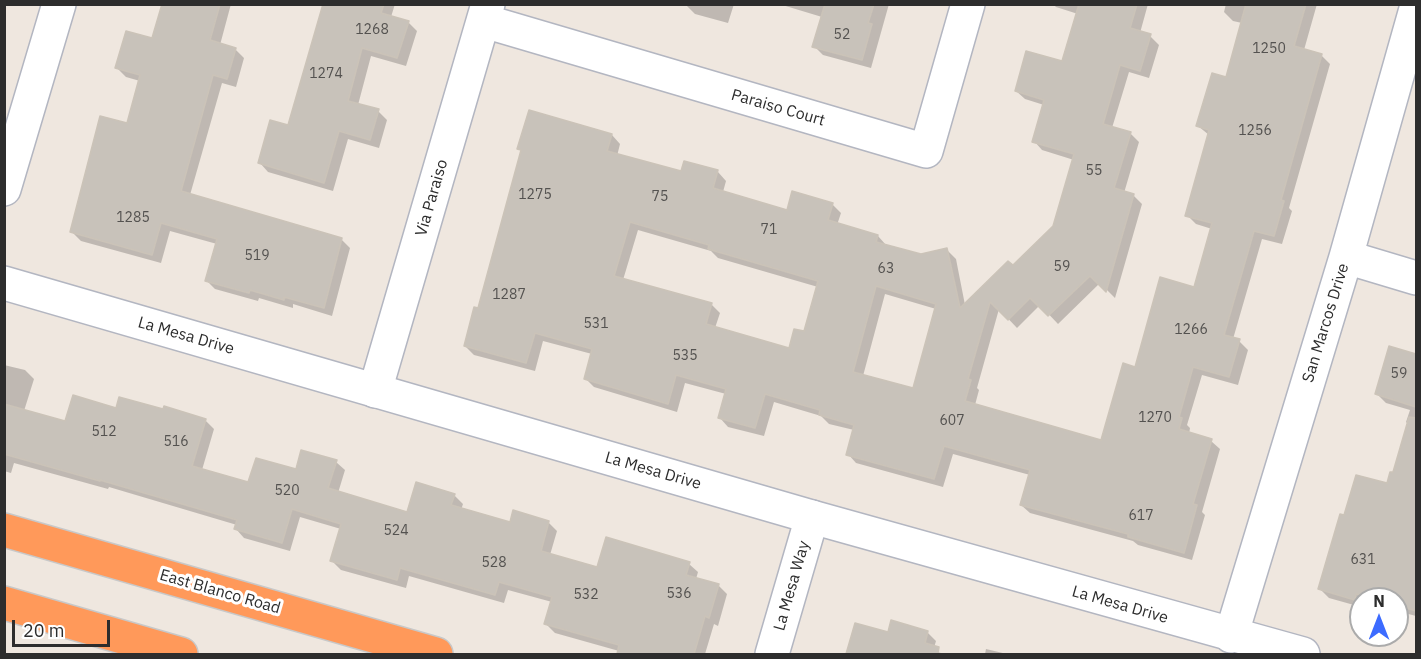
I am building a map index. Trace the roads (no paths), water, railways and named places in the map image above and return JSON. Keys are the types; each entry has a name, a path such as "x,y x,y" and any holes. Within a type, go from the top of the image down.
{"highway":[{"name":"East Blanco Road","path":"4,531 436,654"},
{"path":"4,603 181,654"}],"street":[{"path":"4,189 59,4"},
{"name":"Paraiso Court","path":"486,13 926,151 968,4"},
{"name":"San Marcos Drive","path":"1231,636 1346,257 1416,9"},
{"name":"Via Paraiso","path":"375,391 486,13"},
{"path":"1346,257 1416,278"},
{"name":"La Mesa Drive","path":"4,283 812,518 1231,636 1303,654"},
{"name":"La Mesa Way","path":"772,654 812,518"}]}
